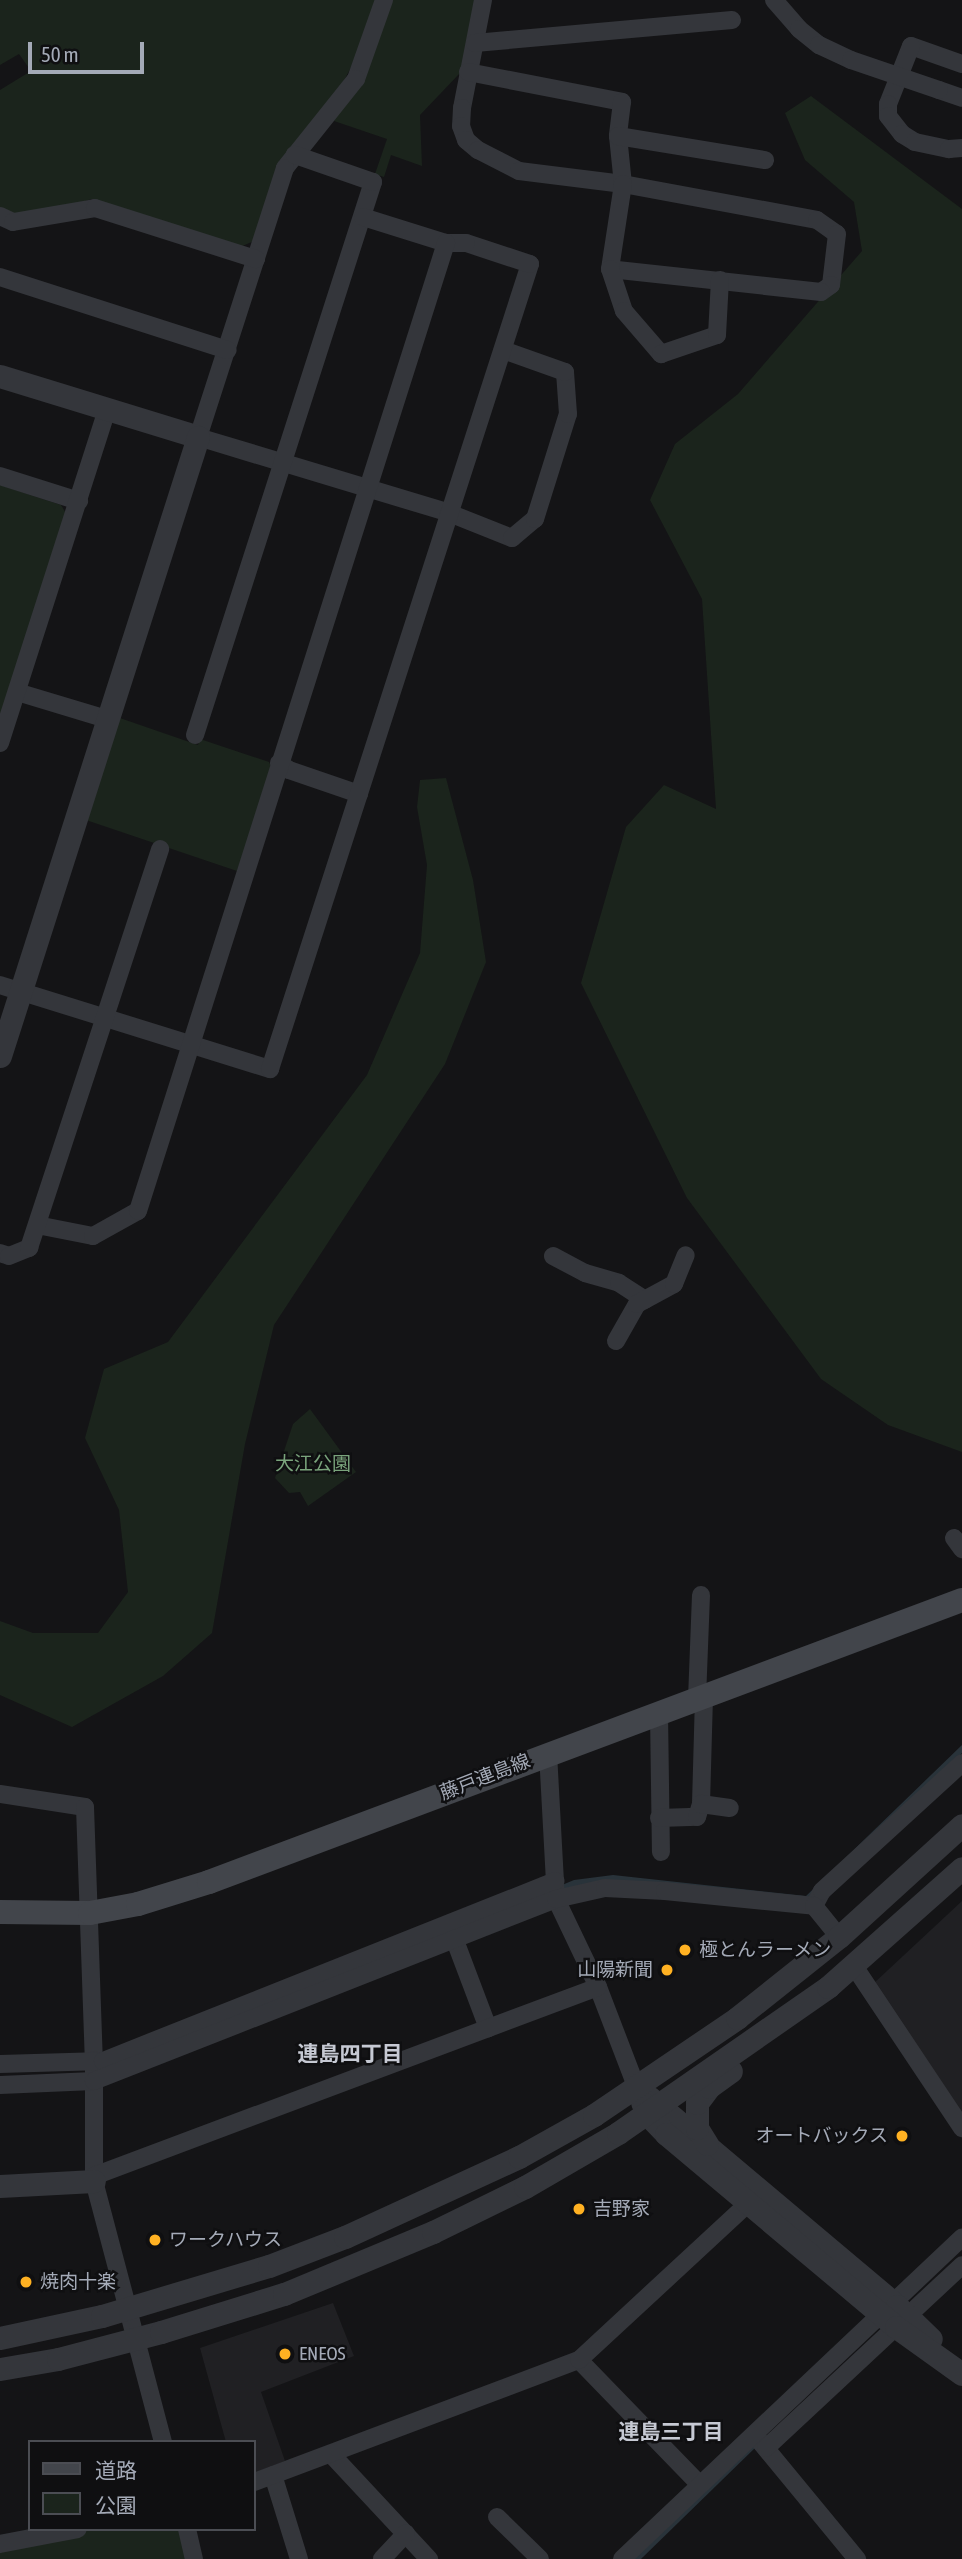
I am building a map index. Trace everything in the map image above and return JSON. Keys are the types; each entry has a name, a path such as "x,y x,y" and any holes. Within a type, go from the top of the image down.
{"main road":[{"name":"藤戸連島線","path":"0,1912 90,1913 138,1904 209,1882 962,1600"}],"street":[{"path":"0,1056 11,989 107,719 285,168 343,99 356,79 384,0"},
{"path":"483,0 468,72 461,127 466,140 478,150 519,171 623,184 817,220 837,234 831,285 821,292 610,269"},
{"path":"774,0 799,29 819,45 851,60 962,98"},
{"path":"475,43 732,20"},
{"path":"962,64 911,46 888,104 892,123 915,142 949,149 962,148"},
{"path":"468,72 622,102 618,136 623,184 610,269 624,312 661,355 717,335 719,279"},
{"path":"618,136 765,160"},
{"path":"195,735 373,182 295,155"},
{"path":"0,216 13,222 95,208 256,259"},
{"path":"11,989 270,1069 530,264 466,243 446,243 363,217"},
{"path":"37,1225 93,1236 138,1211 446,243"},
{"path":"0,277 228,350"},
{"path":"0,376 449,513 512,538 535,519 568,414 565,372 503,351"},
{"path":"0,743 107,409"},
{"path":"0,477 79,501"},
{"path":"17,692 107,719"},
{"path":"279,763 289,770 359,793"},
{"path":"0,1253 9,1256 29,1248 160,849"},
{"path":"616,1341 630,1312 674,1284 686,1255"},
{"path":"553,1256 585,1273 619,1283 645,1300"},
{"path":"659,1818 697,1817 701,1804 701,1595"},
{"path":"659,1713 661,1852"},
{"path":"548,1753 556,1890 598,1987 636,2086 653,2110 962,2372"},
{"path":"814,1906 822,1891 962,1763"},
{"path":"0,1794 85,1807 94,2071 94,2178 162,2440"},
{"path":"701,1804 730,1808"},
{"path":"0,2338 128,2309 269,2266 345,2237 519,2157 594,2115 737,2018 839,1937 962,1825"},
{"path":"0,2369 58,2359 135,2339 284,2294 433,2232 525,2186 653,2110 784,2018 854,1966 962,1868"},
{"path":"0,2085 94,2071 556,1890 605,1888 664,1891 814,1906 839,1937"},
{"path":"452,1932 488,2028"},
{"path":"854,1966 962,2128"},
{"path":"0,2186 94,2178 598,1987"},
{"path":"755,2197 709,2148 697,2128 697,2103 709,2087 768,2043 784,2018"},
{"path":"0,2064 94,2071"},
{"path":"653,2110 709,2148"},
{"path":"256,2481 579,2360 755,2197"},
{"path":"766,2448 894,2314 962,2238"},
{"path":"622,2559 754,2434 894,2314 962,2265"},
{"path":"579,2360 699,2484"},
{"path":"754,2434 857,2559"},
{"path":"331,2454 429,2559"},
{"path":"273,2475 299,2559"},
{"path":"497,2516 540,2559"},
{"path":"0,2544 68,2531"},
{"path":"187,2531 194,2559"},
{"path":"382,2559 405,2533"}],"shaded area":[{"path":"962,1745 962,1753 809,1903 562,1893 562,1885 574,1880 613,1875 806,1896"},
{"path":"962,1901 962,2120 873,1984"},
{"path":"333,2303 354,2356 261,2392 285,2461 256,2472 256,2440 225,2440 200,2348"},
{"path":"753,2441 757,2446 641,2559 632,2559"}],"green space":[{"path":"0,0 376,0 356,58 340,88 254,241 240,247 92,199 20,216 0,210 0,90 31,71 19,54 0,65"},
{"path":"393,0 476,0 461,72 420,115 422,166 391,155 384,177 375,174 387,139 334,121"},
{"path":"811,96 962,209 962,1452 888,1425 821,1379 687,1198 581,983 626,827 664,785 716,809 702,599 650,500 675,444 738,394 862,251 854,202 805,160 785,113"},
{"path":"0,485 61,505 67,515 0,723"},
{"path":"117,717 198,745 200,739 269,762 272,769 237,871 83,819"},
{"path":"446,778 473,880 486,962 445,1064 274,1325 245,1444 212,1633 163,1676 72,1727 0,1695 0,1621 33,1633 98,1633 128,1592 119,1510 85,1438 104,1369 168,1342 367,1075 420,953 427,865 417,807 420,780"},
{"name":"大江公園","path":"310,1409 356,1472 308,1506 300,1492 289,1493 275,1478 293,1424"},
{"path":"82,2531 183,2531 190,2559 0,2559 0,2547"}],"place":[{"name":"極とんラーメン","path":"685,1950"},
{"name":"山陽新聞","path":"667,1970"},
{"name":"オートバックス","path":"902,2136"},
{"name":"吉野家","path":"579,2209"},
{"name":"ワークハウス","path":"155,2240"},
{"name":"焼肉十楽","path":"26,2282"},
{"name":"ENEOS","path":"285,2354"}],"district":[{"name":"連島四丁目","path":"350,2053"},
{"name":"連島三丁目","path":"671,2431"}]}
